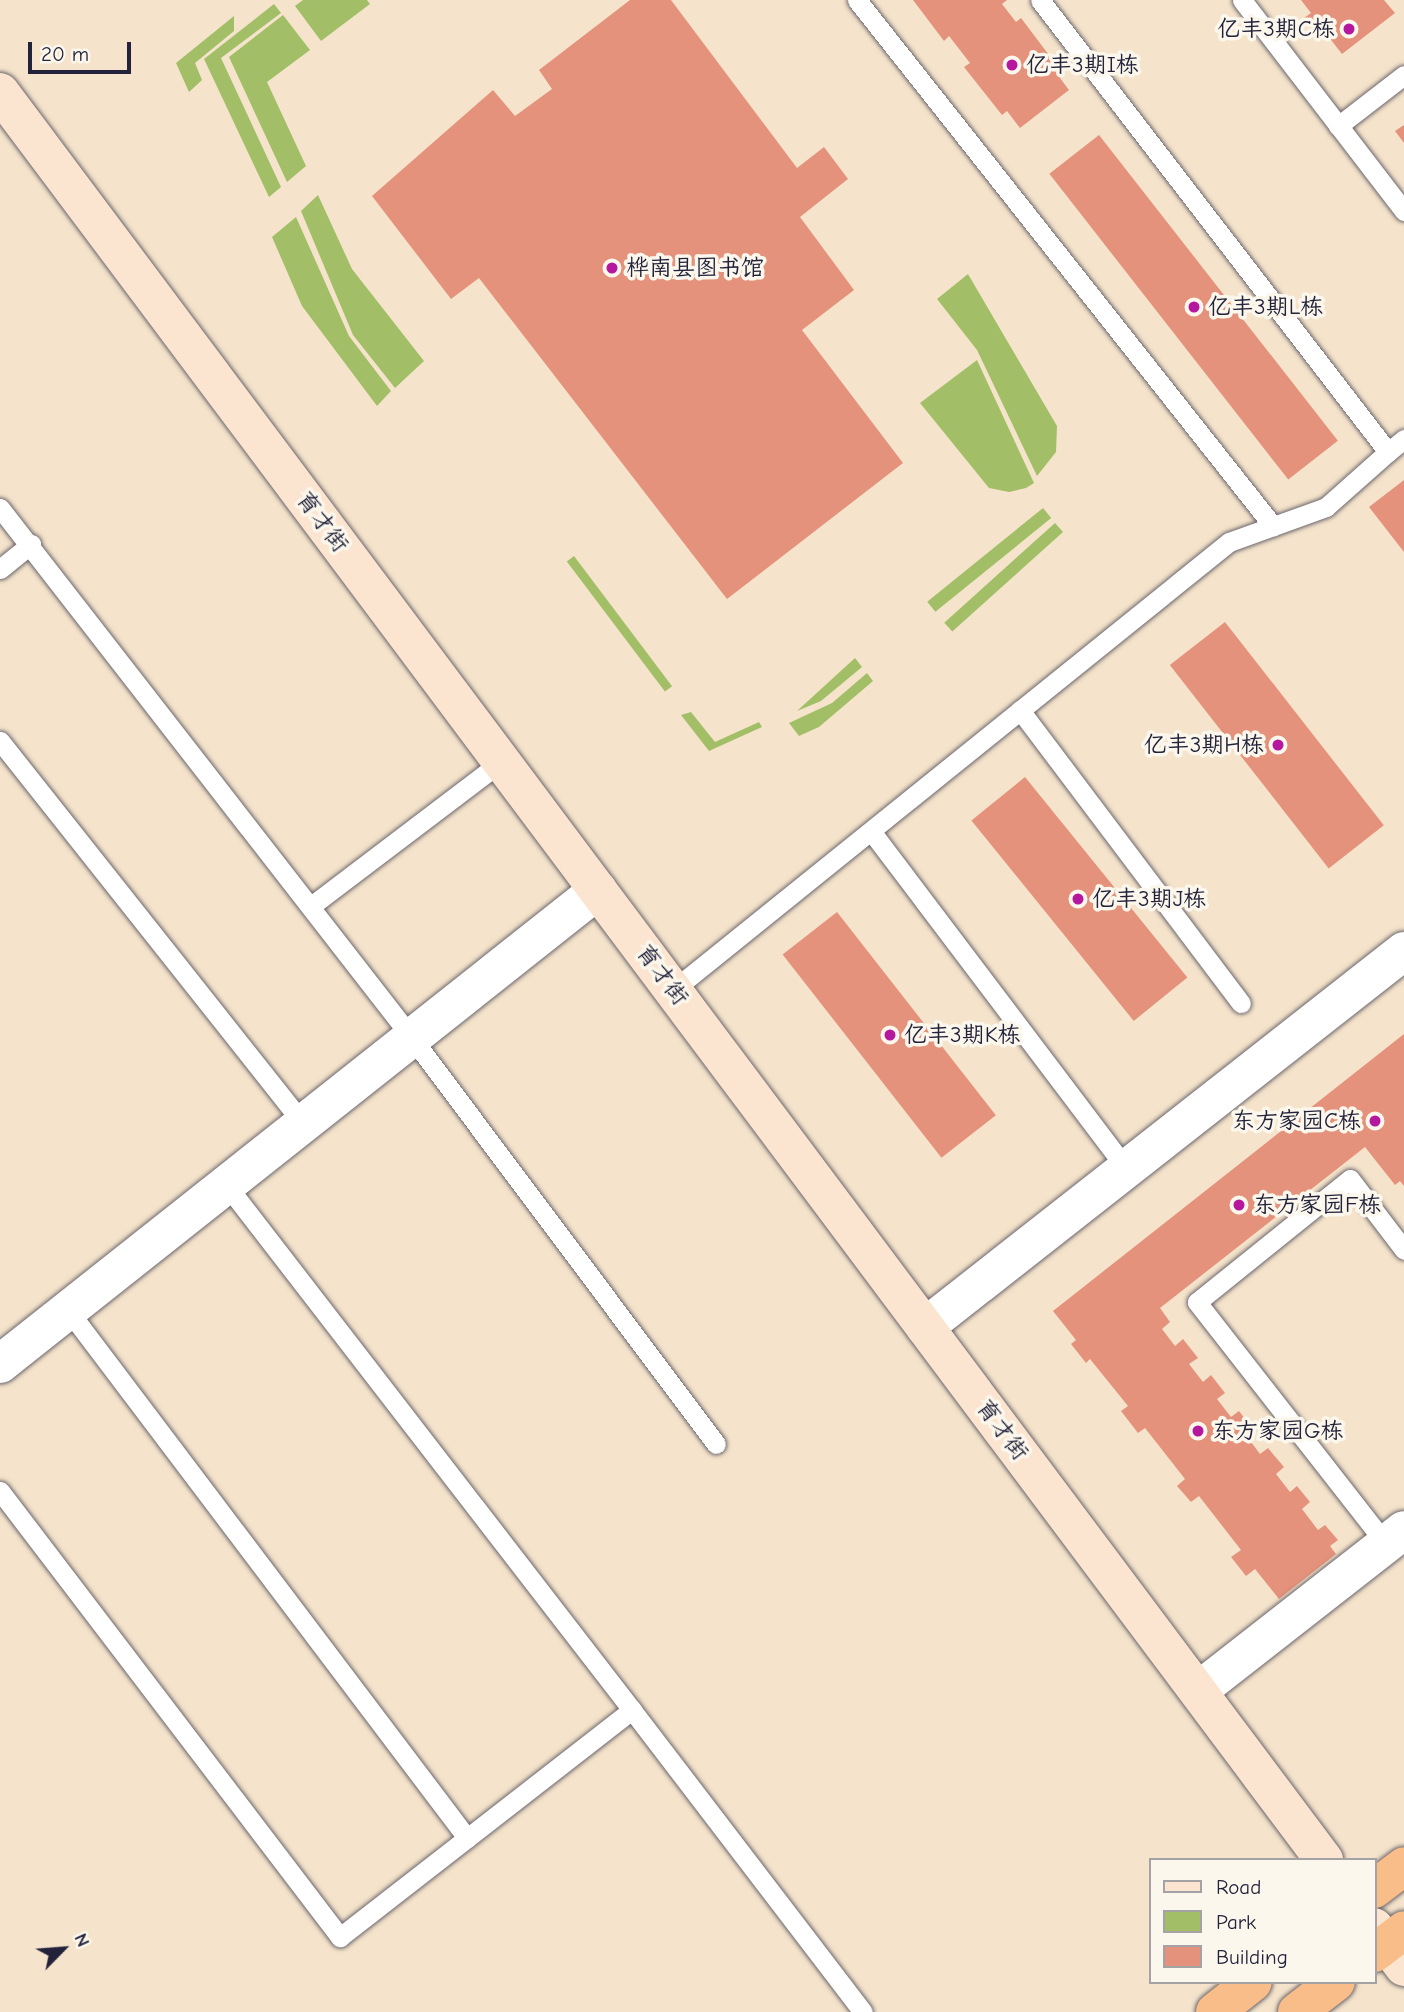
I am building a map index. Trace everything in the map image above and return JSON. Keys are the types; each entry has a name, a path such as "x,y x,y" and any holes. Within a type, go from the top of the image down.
{"highway":[{"path":"1376,1887 1404,1866"},
{"path":"1215,2012 1251,1984"},
{"path":"1297,2012 1333,1984"}],"street":[{"name":"育才街","path":"0,92 1323,1858"},
{"path":"0,1364 228,1187 598,890"},
{"path":"925,1327 1404,951"},
{"path":"1198,1690 1395,1537"}],"lane":[{"path":"858,0 1273,526"},
{"path":"1040,0 1388,452"},
{"path":"1242,0 1404,211"},
{"path":"1338,125 1404,75"},
{"path":"673,990 1229,542 1326,507 1404,439"},
{"path":"0,508 31,544 412,1038 716,1444"},
{"path":"0,569 31,544"},
{"path":"1020,710 1241,1003"},
{"path":"0,741 304,1124"},
{"path":"311,906 501,762"},
{"path":"871,831 1127,1169"},
{"path":"1395,1537 1198,1302 1350,1180 1404,1250"},
{"path":"228,1187 632,1710 857,2010"},
{"path":"68,1310 467,1838"},
{"path":"0,1491 340,1937 632,1710"}],"green space":[{"path":"303,0 367,0 370,4 321,41 295,6"},
{"path":"274,4 281,13 221,58 281,187 269,197 204,59"},
{"path":"283,15 310,50 267,82 306,166 287,182 229,57"},
{"path":"234,16 234,31 195,63 202,80 189,92 176,63"},
{"path":"318,195 352,269 424,361 395,388 353,335 301,211"},
{"path":"296,217 349,336 391,391 377,406 302,306 272,237"},
{"path":"968,274 1057,426 1056,452 1037,476 977,350 937,299"},
{"path":"977,360 1034,483 1026,488 1009,492 989,488 920,403"},
{"path":"1043,508 1051,518 935,612 927,602"},
{"path":"1055,523 1063,532 952,632 944,623"},
{"path":"574,556 672,686 665,692 567,561"},
{"path":"855,658 862,667 821,701 797,711"},
{"path":"867,673 873,681 819,727 799,736 789,723 832,703"},
{"path":"691,712 715,742 759,722 762,727 709,751 681,715"}],"building":[{"path":"630,0 671,0 797,168 824,147 848,179 800,217 854,290 802,330 903,463 727,599 479,278 451,299 372,196 493,90 515,116 552,89 539,70"},
{"name":"亿丰3期I栋","path":"913,0 1007,0 1002,4 1016,22 1021,18 1064,75 1060,78 1069,90 1020,128 1007,111 1002,115 964,67 970,63 949,36 944,41"},
{"name":"亿丰3期C栋","path":"1301,0 1384,0 1395,13 1342,54 1321,27 1315,31 1304,18 1311,13"},
{"path":"1404,125 1404,143 1395,131"},
{"name":"亿丰3期L栋","path":"1099,135 1338,441 1288,480 1049,174"},
{"path":"1404,480 1404,552 1369,507"},
{"name":"亿丰3期H栋","path":"1225,622 1384,825 1329,868 1170,665"},
{"name":"亿丰3期J栋","path":"1025,777 1187,978 1134,1021 971,820"},
{"name":"亿丰3期K栋","path":"837,912 996,1115 941,1158 783,954"},
{"path":"1404,1034 1404,1186 1400,1181 1395,1185 1365,1147 1160,1308 1170,1322 1162,1329 1175,1346 1183,1339 1198,1358 1189,1364 1203,1382 1211,1375 1225,1393 1217,1399 1231,1417 1239,1411 1252,1428 1245,1434 1260,1454 1268,1448 1284,1467 1276,1474 1290,1492 1297,1486 1310,1502 1302,1509 1318,1530 1325,1525 1338,1540 1330,1546 1336,1554 1279,1599 1255,1569 1246,1576 1231,1557 1241,1550 1199,1496 1191,1502 1177,1486 1185,1479 1145,1428 1138,1433 1121,1411 1128,1406 1090,1359 1086,1363 1071,1344 1076,1340 1053,1311"}],"place":[{"name":"亿丰3期C栋","path":"1349,29"},
{"name":"亿丰3期I栋","path":"1012,65"},
{"name":"桦南县图书馆","path":"612,268"},
{"name":"亿丰3期L栋","path":"1194,307"},
{"name":"亿丰3期H栋","path":"1278,745"},
{"name":"亿丰3期J栋","path":"1078,899"},
{"name":"亿丰3期K栋","path":"890,1035"},
{"name":"东方家园C栋","path":"1375,1121"},
{"name":"东方家园F栋","path":"1239,1205"},
{"name":"东方家园G栋","path":"1198,1431"}]}
